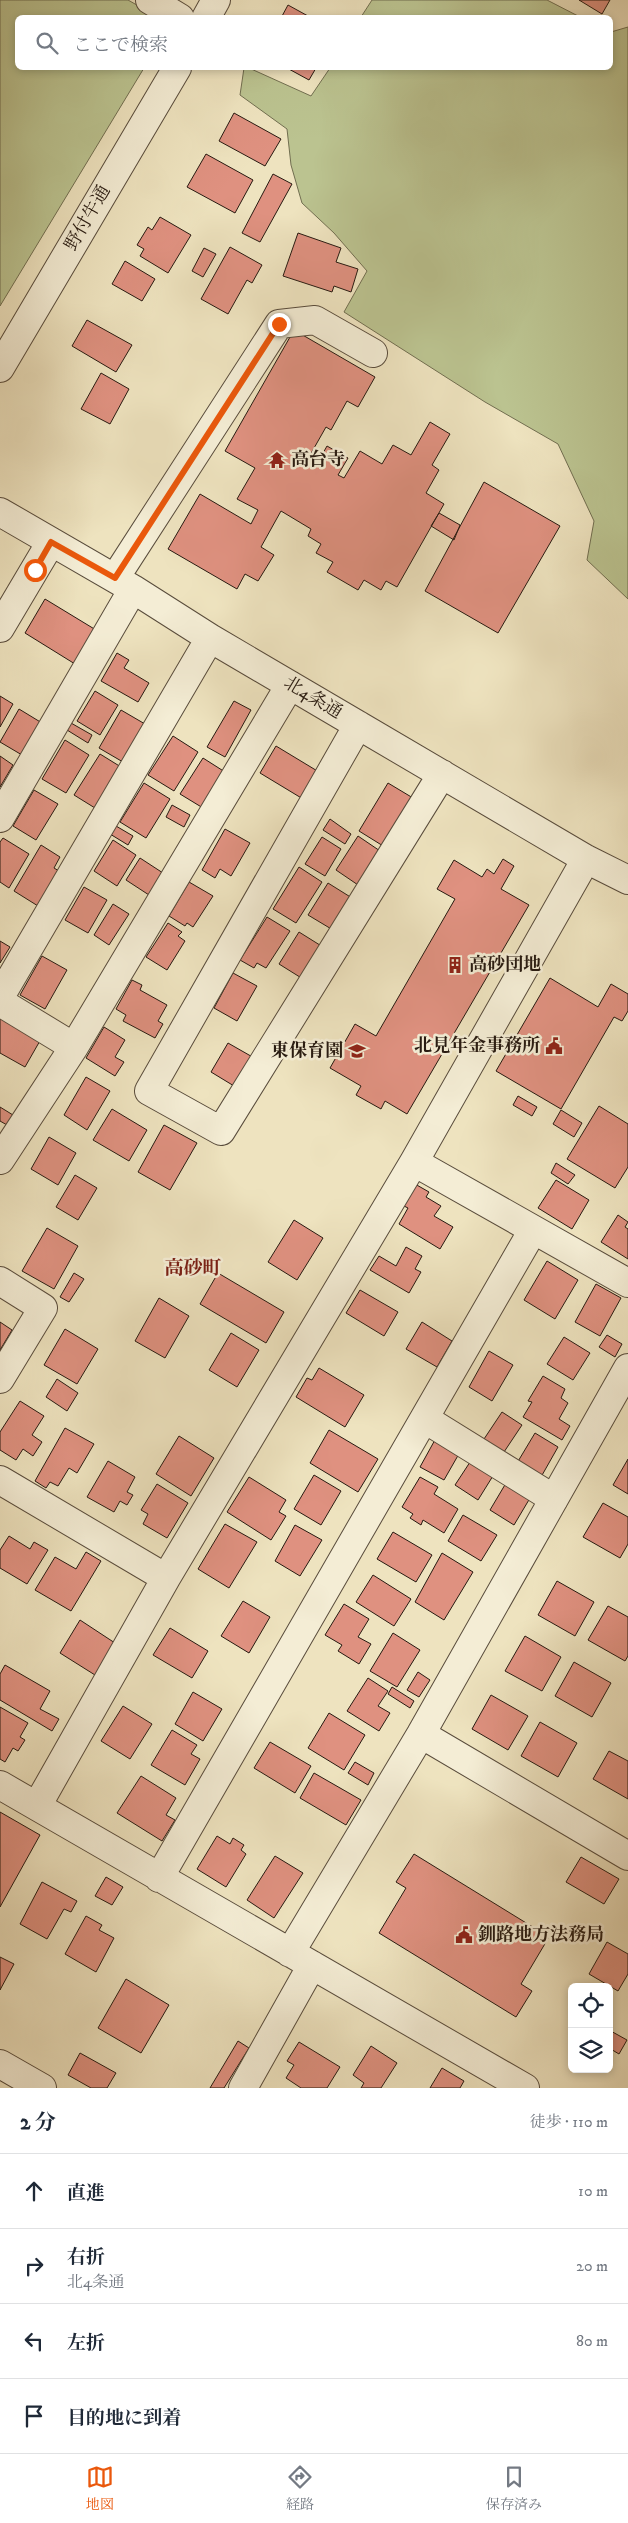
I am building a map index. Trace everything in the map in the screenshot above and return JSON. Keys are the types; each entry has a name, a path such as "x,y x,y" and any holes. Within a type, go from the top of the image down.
{"street":[{"path":"150,0 175,15"},
{"path":"208,15 216,0"},
{"name":"野付牛通","path":"0,368 176,70"},
{"path":"0,818 124,584 279,324 315,320 373,353"},
{"name":"北4条通","path":"0,512 124,584 210,638 358,725 586,858 628,880"},
{"path":"0,628 51,542"},
{"path":"0,997 210,638"},
{"path":"0,1160 74,1047 290,685"},
{"path":"358,725 149,1091 222,1131 442,774"},
{"path":"37,1806 166,1578 414,1162 586,858"},
{"path":"0,1002 74,1047"},
{"path":"414,1162 628,1284"},
{"path":"159,1878 533,1230"},
{"path":"0,1281 43,1308 0,1379"},
{"path":"242,2088 301,1959 421,1734 628,1368"},
{"path":"425,1420 554,1499"},
{"path":"0,1480 166,1578"},
{"path":"421,1734 628,1856"},
{"path":"0,1785 525,2088"},
{"path":"0,2064 42,2088"}],"green space":[{"path":"0,0 128,0 154,15 15,15 15,70 143,70 0,306"},
{"path":"372,0 547,0 576,15 362,15"},
{"path":"628,27 628,599 587,560 594,521 558,444 485,402 344,312 367,271 334,233 302,203 291,165 287,129 240,95 244,70 253,70 311,96 329,70 613,70 613,31"}],"building":[{"path":"579,0 610,0 602,14"},
{"path":"288,5 306,15 283,15"},
{"path":"291,70 315,70 309,80"},
{"path":"234,113 281,139 265,166 219,141"},
{"path":"206,154 253,180 235,213 187,187"},
{"path":"273,174 292,184 260,242 242,233"},
{"path":"160,217 191,235 168,273 140,256 144,249 137,245 148,227 152,230"},
{"path":"298,233 341,248 336,262 358,269 351,292 334,286 332,292 283,276"},
{"path":"230,247 262,265 252,283 247,280 228,314 201,299"},
{"path":"204,248 216,254 203,277 192,271"},
{"path":"125,261 155,279 142,301 112,284"},
{"path":"87,320 132,345 116,372 72,346"},
{"name":"高台寺","path":"294,330 375,377 358,407 347,401 331,430 326,427 309,457 318,462 327,446 348,458 338,475 344,478 360,451 382,464 393,445 411,455 430,422 450,434 432,465 439,470 426,493 444,504 397,587 386,581 381,590 364,580 358,590 327,572 333,562 316,553 321,544 308,536 311,529 281,511 261,547 274,555 258,581 245,574 237,589 168,549 200,494 251,524 258,510 237,499 255,468 225,451"},
{"path":"101,373 129,389 110,424 81,409"},
{"path":"484,482 560,526 498,633 425,591"},
{"path":"439,513 460,525 454,540 431,526"},
{"path":"45,599 96,630 75,664 25,633"},
{"path":"117,653 129,660 124,668 149,683 138,702 101,681"},
{"path":"95,691 118,705 100,735 77,721"},
{"path":"0,696 13,704 0,727"},
{"path":"234,701 251,710 225,757 207,747"},
{"path":"19,709 42,723 22,755 0,742"},
{"path":"121,710 145,724 123,762 99,748"},
{"path":"71,723 92,735 88,743 67,730"},
{"path":"173,736 198,752 174,791 148,775"},
{"path":"65,740 89,755 66,793 42,779"},
{"path":"276,746 319,772 303,799 260,773"},
{"path":"100,754 121,767 95,808 74,795"},
{"path":"0,756 13,765 0,787"},
{"path":"203,758 225,772 203,808 180,794"},
{"path":"144,783 170,799 146,838 120,822"},
{"path":"388,783 418,801 388,849 359,831"},
{"path":"34,790 58,804 36,840 13,826"},
{"path":"172,805 190,815 184,827 166,817"},
{"path":"330,819 351,834 345,844 323,830"},
{"path":"116,826 133,836 128,845 110,834"},
{"path":"225,829 250,843 231,876 220,869 215,878 202,870"},
{"path":"358,836 383,853 361,887 336,870"},
{"path":"322,837 341,849 325,876 305,864"},
{"path":"3,838 29,854 9,888 0,882 0,842"},
{"path":"113,840 136,855 117,886 94,871"},
{"path":"41,845 60,857 54,868 59,871 38,906 14,891"},
{"path":"140,858 163,873 149,895 126,880"},
{"name":"高砂団地","path":"503,859 514,866 501,889 529,905 407,1114 385,1101 381,1109 356,1095 361,1086 330,1068 355,1024 376,1036 455,899 437,889 454,860 482,877 487,869 494,874"},
{"path":"299,867 322,882 296,923 273,909"},
{"path":"189,882 213,896 193,927 187,923 185,926 169,916"},
{"path":"328,883 352,898 333,930 308,915"},
{"path":"84,887 107,900 88,933 65,920"},
{"path":"113,904 129,914 109,945 94,935"},
{"path":"267,917 290,931 266,968 257,963 254,968 240,960"},
{"path":"168,923 182,932 178,936 185,941 167,970 146,957"},
{"path":"299,932 323,947 303,979 279,964"},
{"path":"0,941 10,947 0,963"},
{"path":"42,956 67,970 45,1009 20,995"},
{"path":"233,973 257,986 237,1021 214,1008"},
{"name":"北見年金事務所","path":"550,978 598,1007 611,984 628,994 628,1011 622,1021 614,1017 561,1109 496,1071"},
{"path":"132,980 142,985 140,990 167,1005 158,1021 163,1024 155,1038 123,1021 126,1015 116,1009"},
{"path":"0,1015 41,1039 25,1067 0,1053"},
{"path":"104,1027 125,1040 115,1057 124,1062 115,1076 86,1058"},
{"path":"228,1043 256,1059 239,1089 211,1072"},
{"path":"86,1077 110,1091 87,1130 64,1115"},
{"path":"518,1096 537,1107 532,1116 513,1105"},
{"path":"599,1106 628,1124 628,1167 615,1188 567,1159"},
{"path":"0,1107 13,1115 7,1125 0,1121"},
{"path":"112,1109 147,1130 129,1161 93,1140"},
{"path":"561,1110 582,1123 574,1137 553,1124"},
{"path":"164,1125 197,1143 170,1190 138,1172"},
{"path":"49,1137 76,1153 58,1185 31,1169"},
{"path":"556,1163 575,1175 568,1184 551,1173"},
{"path":"75,1175 97,1188 78,1220 56,1207"},
{"path":"556,1180 589,1200 572,1229 538,1208"},
{"path":"415,1184 429,1192 426,1197 441,1206 434,1216 453,1227 440,1249 399,1224 408,1208 402,1205"},
{"path":"618,1215 628,1222 625,1227 628,1229 628,1259 601,1242"},
{"path":"294,1220 323,1238 297,1280 268,1262"},
{"path":"47,1228 78,1246 54,1289 22,1271"},
{"path":"406,1247 422,1256 415,1269 421,1272 409,1293 370,1270 379,1256 396,1266"},
{"path":"547,1261 578,1280 555,1319 524,1300"},
{"path":"74,1273 84,1279 69,1302 60,1297"},
{"path":"218,1273 284,1312 266,1343 200,1304"},
{"path":"596,1284 621,1298 600,1336 575,1322"},
{"path":"360,1290 398,1312 384,1336 346,1313"},
{"path":"159,1298 189,1316 165,1358 135,1341"},
{"path":"0,1322 12,1330 0,1350"},
{"path":"422,1322 452,1341 437,1367 406,1349"},
{"path":"65,1329 98,1349 77,1384 44,1365"},
{"path":"231,1333 259,1350 237,1387 209,1370"},
{"path":"607,1335 622,1344 615,1357 599,1347"},
{"path":"564,1337 590,1353 573,1380 547,1364"},
{"path":"489,1351 513,1365 492,1401 469,1387"},
{"path":"319,1368 364,1395 345,1427 296,1397 307,1378 312,1380"},
{"path":"543,1376 565,1389 561,1398 568,1403 559,1419 570,1426 562,1440 523,1417 532,1402 528,1401"},
{"path":"57,1379 78,1393 67,1411 46,1397"},
{"path":"20,1401 44,1416 32,1435 42,1442 33,1456 23,1449 16,1460 0,1450 0,1432"},
{"path":"502,1412 522,1425 502,1455 482,1442"},
{"path":"65,1428 94,1444 77,1473 69,1468 58,1486 50,1482 46,1488 35,1481"},
{"path":"329,1430 378,1459 358,1492 310,1463"},
{"path":"535,1433 558,1447 541,1477 517,1463"},
{"path":"179,1436 214,1458 191,1496 156,1474"},
{"path":"436,1438 460,1452 444,1480 420,1467"},
{"path":"474,1456 496,1471 478,1500 455,1485"},
{"path":"628,1459 628,1494 613,1485"},
{"path":"108,1461 135,1477 127,1492 133,1495 127,1505 120,1501 114,1512 87,1497"},
{"path":"314,1475 341,1491 321,1525 294,1509"},
{"path":"249,1477 286,1500 279,1512 286,1516 271,1540 227,1512"},
{"path":"420,1477 438,1487 434,1494 458,1509 444,1533 423,1520 421,1525 410,1518 413,1514 402,1507"},
{"path":"509,1478 533,1493 514,1525 490,1510"},
{"path":"157,1484 188,1503 167,1538 143,1524 148,1514 141,1510"},
{"path":"603,1503 628,1517 628,1544 620,1558 583,1537"},
{"path":"463,1515 497,1535 481,1561 448,1541"},
{"path":"225,1524 257,1542 229,1588 198,1569"},
{"path":"295,1525 322,1540 300,1576 275,1561"},
{"path":"393,1532 432,1555 416,1582 377,1559"},
{"path":"9,1536 30,1549 34,1542 48,1550 27,1584 0,1568 0,1550"},
{"path":"86,1552 101,1561 71,1611 35,1590 55,1557 76,1569"},
{"path":"442,1553 473,1572 444,1620 415,1602"},
{"path":"373,1575 411,1599 394,1626 356,1602"},
{"path":"557,1581 594,1602 575,1636 538,1615"},
{"path":"243,1601 270,1617 249,1653 221,1636"},
{"path":"344,1604 369,1619 358,1637 371,1644 359,1664 338,1651 342,1645 325,1635"},
{"path":"608,1606 628,1617 628,1656 625,1661 588,1640"},
{"path":"80,1620 115,1643 95,1675 60,1653"},
{"path":"170,1628 208,1651 192,1678 153,1655"},
{"path":"393,1633 420,1650 397,1687 370,1671"},
{"path":"525,1636 561,1657 542,1691 505,1671"},
{"path":"574,1662 611,1683 592,1717 555,1696"},
{"path":"5,1665 50,1691 40,1709 59,1719 52,1731 0,1700 0,1674"},
{"path":"418,1672 430,1680 419,1697 407,1690"},
{"path":"368,1678 388,1691 378,1706 390,1713 379,1731 347,1711"},
{"path":"392,1687 414,1701 410,1708 388,1694"},
{"path":"193,1692 222,1709 203,1741 175,1724"},
{"path":"491,1695 528,1716 508,1750 472,1729"},
{"path":"123,1706 152,1724 130,1759 101,1741"},
{"path":"0,1707 28,1723 20,1737 25,1740 18,1751 13,1748 5,1762 0,1759"},
{"path":"329,1713 365,1735 344,1770 308,1748"},
{"path":"540,1722 577,1743 558,1777 521,1756"},
{"path":"172,1730 197,1745 191,1754 200,1759 185,1785 151,1765"},
{"path":"270,1742 311,1766 295,1793 254,1768"},
{"path":"609,1751 628,1761 628,1799 593,1779"},
{"path":"355,1762 374,1773 368,1785 348,1773"},
{"path":"314,1773 361,1800 346,1825 300,1798"},
{"path":"141,1776 176,1798 166,1815 175,1820 162,1841 117,1813"},
{"path":"0,1812 40,1835 0,1907"},
{"path":"217,1836 230,1844 233,1838 244,1845 241,1850 246,1854 226,1887 197,1869"},
{"name":"釧路地方法務局","path":"414,1854 549,1937 521,1984 532,1991 516,2017 379,1933 406,1888 396,1882"},
{"path":"275,1856 303,1873 274,1918 247,1900"},
{"path":"581,1857 619,1879 604,1904 566,1882"},
{"path":"106,1877 123,1887 112,1905 95,1896"},
{"path":"42,1882 77,1901 71,1912 64,1909 47,1939 20,1924"},
{"path":"86,1916 102,1925 99,1930 114,1938 96,1972 65,1954"},
{"path":"607,1942 628,1954 628,1974 618,1991 613,1988 613,1983 604,1983 589,1974"},
{"path":"0,1957 14,1964 0,1990"},
{"path":"126,1979 169,2005 141,2053 98,2028"},
{"path":"613,2032 627,2040 619,2054 613,2050"},
{"path":"238,2041 249,2048 224,2088 210,2088"},
{"path":"299,2042 340,2067 327,2088 301,2088 286,2078 294,2065 287,2061"},
{"path":"371,2046 397,2063 381,2088 361,2088 364,2083 353,2075"},
{"path":"80,2053 116,2073 107,2088 91,2088 68,2075"},
{"path":"442,2068 464,2081 460,2088 430,2088"}],"place":[{"name":"高台寺","path":"277,460"},
{"name":"高砂団地","path":"455,965"},
{"name":"北見年金事務所","path":"554,1046"},
{"name":"東保育園","path":"357,1051"},
{"name":"釧路地方法務局","path":"464,1935"}],"district":[{"name":"高砂町","path":"193,1268"}],"route":[{"path":"35,570 51,542 115,578 279,324"}]}
